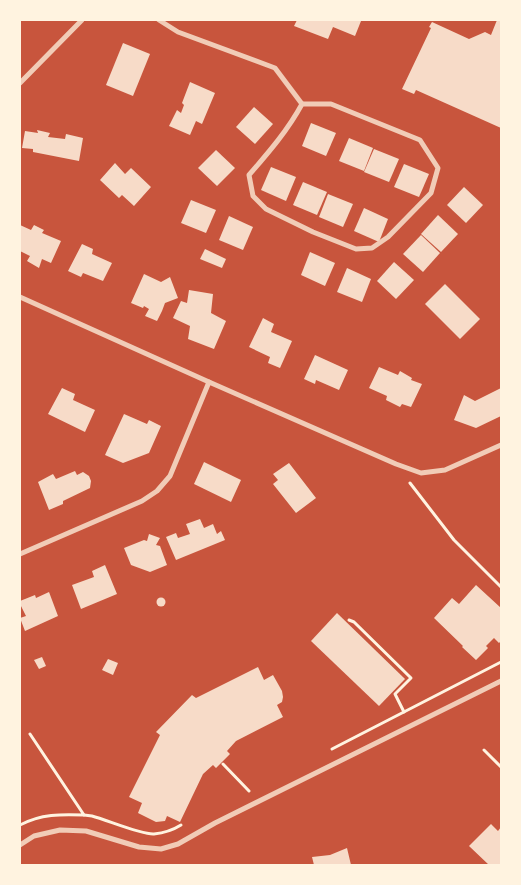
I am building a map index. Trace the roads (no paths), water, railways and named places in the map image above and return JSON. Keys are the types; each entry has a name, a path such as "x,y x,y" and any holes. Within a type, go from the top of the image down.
{"street":[{"path":"20,83 82,20"},
{"path":"158,20 178,32 275,68 302,104"},
{"path":"302,104 331,104 420,140 438,168 431,193 388,237 372,248 356,249 313,232 266,209 253,196 249,175 295,119 302,104"},
{"path":"20,296 209,382 396,464 421,473 445,470 501,446"},
{"path":"20,554 142,501 157,491 170,476 209,382"},
{"path":"20,845 34,836 60,830 86,831 139,847 161,849 178,844 215,823 501,681"}]}
